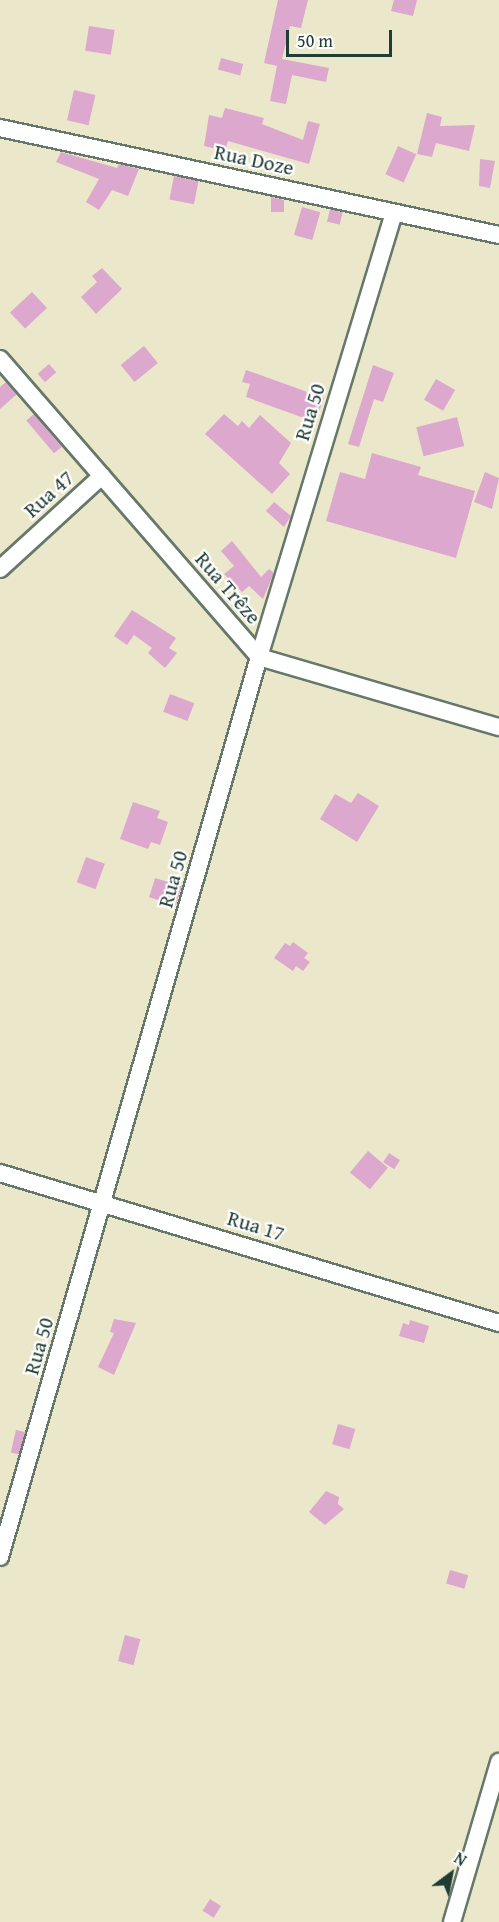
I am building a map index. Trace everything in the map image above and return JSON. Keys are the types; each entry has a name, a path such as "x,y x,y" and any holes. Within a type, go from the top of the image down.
{"street":[{"name":"Rua Doze","path":"0,128 499,235"},
{"name":"Rua 50","path":"0,1557 104,1203 259,657 394,214"},
{"name":"Rua Trêze","path":"0,359 259,657 499,728"},
{"name":"Rua 47","path":"0,569 102,476"},
{"name":"Rua 17","path":"0,1173 499,1323"},
{"path":"452,1922 499,1762"}],"building":[{"path":"278,0 308,0 301,28 290,26 282,59 329,68 326,82 292,75 286,104 270,101 277,66 264,63"},
{"path":"394,0 417,0 413,16 391,11"},
{"path":"89,26 115,30 111,55 85,51"},
{"path":"221,58 243,64 240,76 218,70"},
{"path":"74,90 95,95 88,125 67,120"},
{"path":"225,108 264,118 262,124 303,140 308,121 320,124 309,164 228,141 225,151 204,146 209,115 222,118"},
{"path":"427,113 442,117 440,126 475,125 469,151 436,143 432,157 417,154"},
{"path":"398,146 416,154 404,182 385,174"},
{"path":"61,152 117,168 119,164 139,169 128,196 112,190 99,210 86,202 99,179 56,162"},
{"path":"480,159 495,161 490,188 479,186"},
{"path":"174,176 199,181 194,204 169,200"},
{"path":"271,197 284,200 284,212 271,212"},
{"path":"302,207 320,212 312,240 294,235"},
{"path":"330,209 343,212 340,225 327,222"},
{"path":"102,268 122,289 96,314 81,297 97,282 92,276"},
{"path":"32,292 47,308 25,329 10,312"},
{"path":"144,346 158,363 135,382 121,365"},
{"path":"49,364 56,372 45,382 38,374"},
{"path":"373,365 394,373 383,402 374,399 359,447 348,444"},
{"path":"246,370 324,398 315,422 246,397 250,384 242,382"},
{"path":"436,379 455,390 443,411 424,400"},
{"path":"6,382 17,394 0,409 0,387"},
{"path":"34,414 62,447 54,453 26,420"},
{"path":"224,414 238,426 242,421 249,428 260,415 291,443 279,463 290,474 272,494 205,434"},
{"path":"457,417 464,446 424,456 416,427"},
{"path":"372,453 421,467 418,475 475,491 456,558 326,521 340,472 365,479"},
{"path":"485,472 499,478 492,509 474,502"},
{"path":"274,502 291,516 284,527 266,511"},
{"path":"232,541 261,577 269,569 274,573 263,599 249,586 242,592 224,574 234,566 221,551"},
{"path":"132,610 176,638 169,648 177,653 165,668 148,653 152,648 134,635 127,645 114,636"},
{"path":"170,694 194,703 187,721 163,712"},
{"path":"358,793 379,806 357,842 320,819 335,794 351,803"},
{"path":"133,802 160,811 157,818 168,822 160,845 151,842 148,849 120,839"},
{"path":"86,857 105,864 96,889 77,882"},
{"path":"155,878 182,886 176,905 149,897"},
{"path":"293,942 308,953 304,958 310,962 303,971 296,966 293,971 274,958 285,943 290,946"},
{"path":"368,1151 388,1168 370,1189 350,1172"},
{"path":"389,1153 400,1160 394,1169 383,1162"},
{"path":"114,1319 136,1323 114,1375 98,1367 114,1333 110,1332"},
{"path":"410,1320 429,1326 424,1343 399,1336 403,1323 409,1325"},
{"path":"338,1424 355,1429 350,1449 332,1444"},
{"path":"16,1430 25,1432 20,1454 11,1452"},
{"path":"326,1491 339,1497 338,1504 344,1509 325,1525 309,1512"},
{"path":"450,1570 468,1575 464,1589 446,1583"},
{"path":"125,1635 140,1639 133,1665 118,1661"},
{"path":"210,1899 221,1906 214,1918 203,1911"}]}
